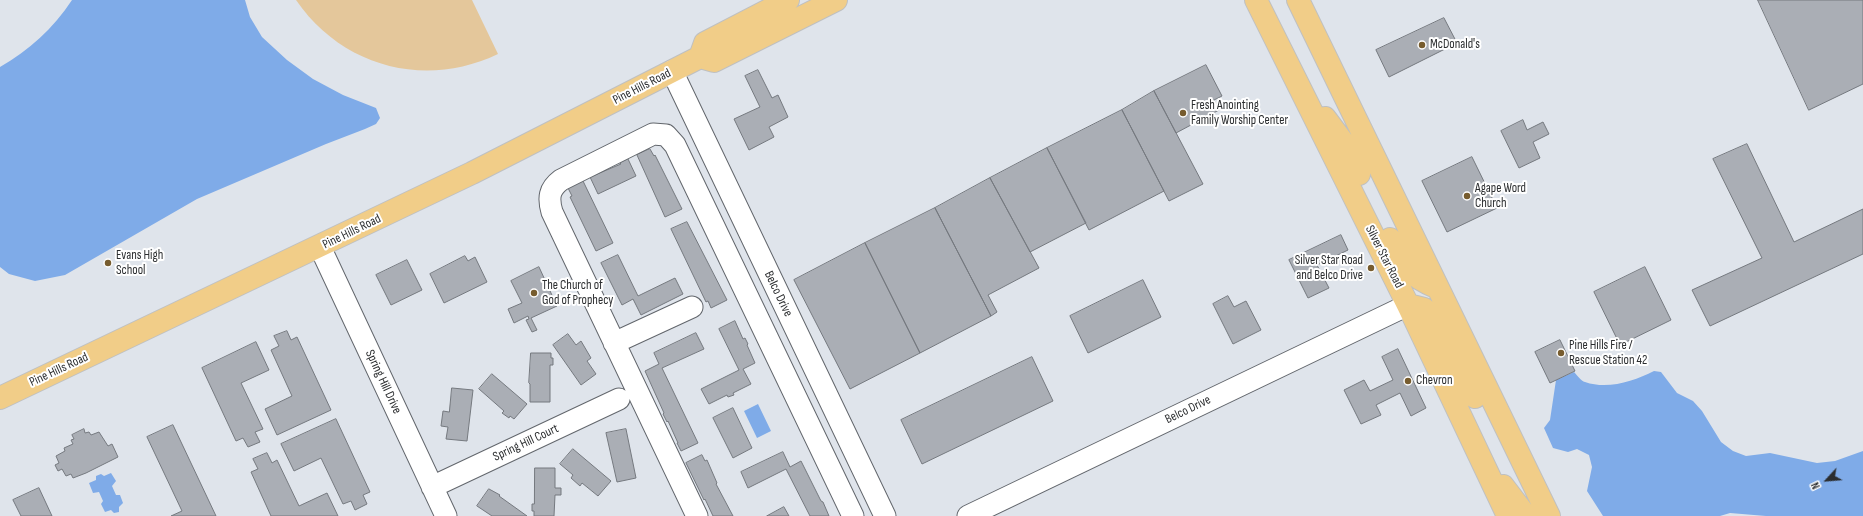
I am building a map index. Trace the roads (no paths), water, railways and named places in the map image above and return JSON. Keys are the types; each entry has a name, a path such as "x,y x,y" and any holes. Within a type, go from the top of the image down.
{"main road":[{"path":"788,0 705,43 700,57 714,61 836,0"},
{"name":"Silver Star Road","path":"1256,0 1408,305 1508,516"},
{"path":"1298,0 1438,288 1540,513"},
{"name":"Pine Hills Road","path":"0,398 472,174 700,57"},
{"path":"1293,75 1343,142 1400,260 1414,276 1438,288"},
{"path":"1408,305 1424,309 1435,320 1514,478 1540,513"},
{"path":"1479,455 1540,513"}],"street":[{"name":"Belco Drive","path":"672,71 885,516"},
{"path":"697,516 552,212 549,197 551,190 561,180 653,134 666,135 675,145 853,516"},
{"name":"Spring Hill Drive","path":"320,247 446,516"},
{"path":"757,315 782,302"},
{"name":"Belco Drive","path":"968,516 1408,305"},
{"path":"614,343 692,307"},
{"name":"Spring Hill Court","path":"432,487 619,399"}],"water":[{"path":"72,0 245,0 250,17 262,37 287,60 313,79 343,95 376,108 380,118 376,124 365,129 197,199 65,275 35,281 9,274 0,267 0,67 40,38 65,11"},
{"path":"1654,371 1661,372 1677,393 1693,401 1702,411 1721,442 1733,451 1746,456 1770,453 1817,463 1835,461 1863,451 1863,516 1766,516 1730,513 1720,516 1603,516 1587,491 1592,467 1589,455 1577,449 1568,452 1553,448 1544,428 1550,420 1556,380 1574,372 1585,382 1612,385 1638,378"},
{"path":"758,404 771,431 757,438 744,411"},
{"path":"111,473 116,481 112,486 116,495 120,495 123,503 119,507 119,512 114,513 111,510 105,512 101,504 103,501 99,492 93,493 89,483 96,480 96,476 101,474 104,476"}],"place":[{"name":"McDonald's","path":"1422,45"},
{"name":"Fresh Anointing Family Worship Center","path":"1183,113"},
{"name":"Agape Word Church","path":"1467,196"},
{"name":"Evans High School","path":"108,263"},
{"name":"Silver Star Road and Belco Drive","path":"1371,268"},
{"name":"The Church of God of Prophecy","path":"534,293"},
{"name":"Pine Hills Fire / Rescue Station 42","path":"1561,353"},
{"name":"Chevron","path":"1408,381"}]}
